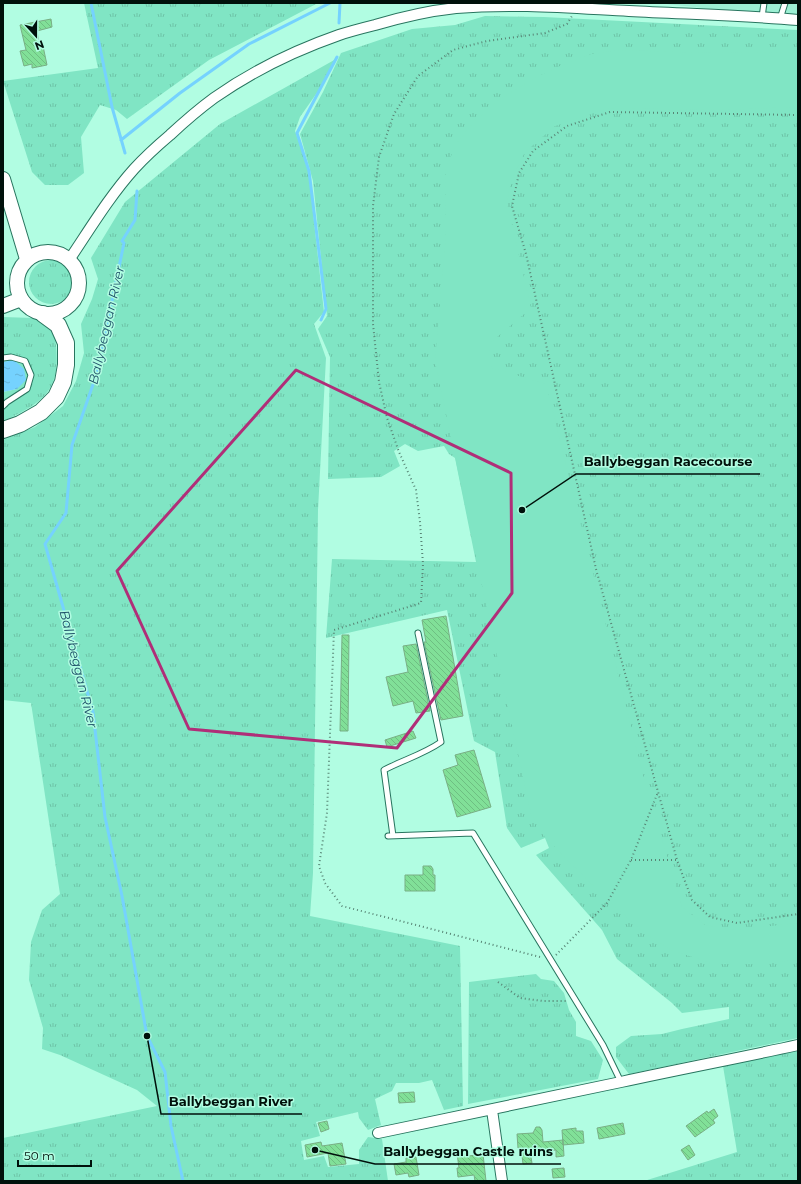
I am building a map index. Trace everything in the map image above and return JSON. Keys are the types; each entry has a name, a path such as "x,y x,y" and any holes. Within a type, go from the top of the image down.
{"main road":[{"path":"3,430 20,424 41,412 56,396 63,382 66,365 66,343 58,325 43,314"}],"street":[{"path":"69,260 117,189 134,169 185,121 220,94 240,81 314,44 341,34 396,18 456,6 561,5 577,8 798,20"},
{"path":"3,179 28,259"},
{"path":"44,252 62,255 69,260 76,268 79,277 79,287 76,297 70,305 62,311 53,314 43,314 26,306 20,298 16,282 22,266 28,259 35,254 44,252"},
{"path":"3,306 20,298"},
{"path":"378,1133 798,1045"},
{"path":"492,1110 502,1181"}],"lane":[{"path":"762,17 764,3"},
{"path":"780,19 785,3"},
{"path":"3,358 11,357 25,361 31,375 27,389 4,404"},
{"path":"418,633 441,742 422,753 384,770 390,836 474,833 603,1045 621,1082"}],"path":[{"path":"577,8 567,24 545,33 487,41 453,50 418,76 394,114 379,157 373,206 373,324 379,382 387,418 399,452 416,490 423,564 421,603 334,630 327,813 318,866 325,883 342,906 552,960 607,903 632,860 658,792"},
{"path":"798,115 610,112 568,126 533,151 519,173 512,206 529,270 596,569 677,860 692,900 710,917 737,923 798,914"},
{"path":"632,860 677,860"},
{"path":"498,982 520,998 543,1001 577,1001"}],"highlighted area":[{"path":"296,370 511,473 512,593 397,748 189,729 117,571"}],"shaded area":[{"path":"657,3 798,3 798,17 748,13"}],"green space":[{"path":"84,3 318,3 209,60 127,119 116,110 100,105 81,137 84,173 68,185 45,185 32,172 3,81 98,68"},
{"path":"485,16 544,17 798,30 798,1038 629,1074 616,1057 616,1047 631,1036 662,1034 729,1019 729,1007 682,1013 672,1003 617,959 602,930 536,855 549,848 545,838 521,848 507,828 495,752 474,741 447,610 326,638 332,559 476,562 455,458 449,454 444,446 418,451 405,444 394,451 400,466 381,477 328,479 330,357 318,329 327,316 313,181 300,134 323,92 341,53 412,29 455,25"},
{"path":"622,50 701,53 798,53 798,107 719,110 609,108 555,126 525,152 511,181 507,203 531,308 489,344 492,368 546,384 644,779 682,907 705,925 734,930 798,923 798,959 765,964 715,964 673,951 647,935 605,898 545,837 531,814 435,361 445,246 446,168 456,144 473,123 497,101 536,77 591,54"},
{"path":"336,59 321,87 300,117 295,131 308,167 324,312 314,324 326,358 318,510 313,873 310,916 460,946 463,1106 444,1110 432,1080 419,1083 396,1083 392,1091 375,1099 381,1125 368,1130 359,1118 358,1112 316,1122 320,1136 301,1141 304,1160 324,1156 328,1167 359,1164 359,1150 368,1137 382,1139 388,1181 3,1181 3,1138 157,1106 137,1090 60,1055 42,1049 43,1028 29,980 31,942 42,910 60,894 31,703 3,700 3,440 35,427 63,406 76,381 84,353 81,324 92,299 98,279 91,258 125,202 220,124"},
{"path":"47,260 55,260 60,261 67,266 72,273 72,291 67,298 60,303 47,304 39,301 32,294 29,286 29,278 32,270 39,263"},
{"path":"3,317 33,318 54,329 57,362 53,381 49,390 42,399 23,411 3,420 3,392 17,389 14,360 3,362"},
{"path":"536,974 541,979 554,981 564,993 569,1010 576,1022 576,1036 591,1041 603,1060 598,1079 468,1104 469,982"},
{"path":"798,1051 798,1181 644,1181 737,1152 723,1066"}],"water":[{"path":"14,360 24,369 26,380 17,389 3,392 3,362"}],"building":[{"path":"51,19 52,27 37,31 40,47 43,46 47,65 32,68 32,64 24,66 20,51 26,50 20,25"},
{"path":"446,616 463,716 441,720 424,642 426,642 422,620"},
{"path":"342,635 349,635 348,731 340,731"},
{"path":"416,644 430,711 416,713 413,701 393,706 386,677 408,672 403,646"},
{"path":"413,731 416,738 387,747 385,740"},
{"path":"474,750 491,807 457,817 443,770 458,765 455,755"},
{"path":"423,866 431,866 433,869 433,875 435,875 435,891 405,891 405,875 423,875"},
{"path":"414,1092 415,1102 399,1103 398,1093"},
{"path":"714,1109 718,1116 713,1120 715,1123 695,1137 686,1126 707,1111 708,1113"},
{"path":"327,1121 329,1129 321,1132 318,1123"},
{"path":"623,1123 625,1134 599,1139 597,1128"},
{"path":"536,1127 540,1127 542,1130 543,1142 563,1140 564,1156 556,1157 556,1150 530,1152 532,1163 523,1164 521,1148 518,1148 517,1134 533,1133"},
{"path":"576,1128 576,1131 583,1131 584,1143 563,1145 562,1130"},
{"path":"321,1142 322,1146 342,1143 346,1164 330,1166 328,1153 307,1157 305,1145"},
{"path":"689,1145 695,1155 688,1160 681,1150"},
{"path":"468,1152 469,1156 483,1154 486,1181 475,1181 474,1175 458,1177 457,1168 459,1168 457,1153"},
{"path":"416,1157 419,1175 409,1177 408,1173 396,1175 394,1164 406,1162 406,1158"},
{"path":"564,1168 565,1177 553,1178 552,1169"}],"waterway":[{"name":"Ballybeggan River","path":"91,3 112,107 125,153"},
{"path":"121,140 180,93 249,44 330,3"},
{"path":"339,23 340,3"},
{"path":"321,320 326,309 309,171 297,133 337,57"},
{"name":"Ballybeggan River","path":"137,191 135,220 122,241 124,243 97,373 72,445 66,513 45,544 93,712 105,817 122,896 147,1036 165,1072 171,1126 183,1181"}],"place":[{"name":"Ballybeggan Racecourse","path":"522,510"},
{"name":"Ballybeggan River","path":"147,1036"},
{"name":"Ballybeggan Castle ruins","path":"315,1150"}]}
